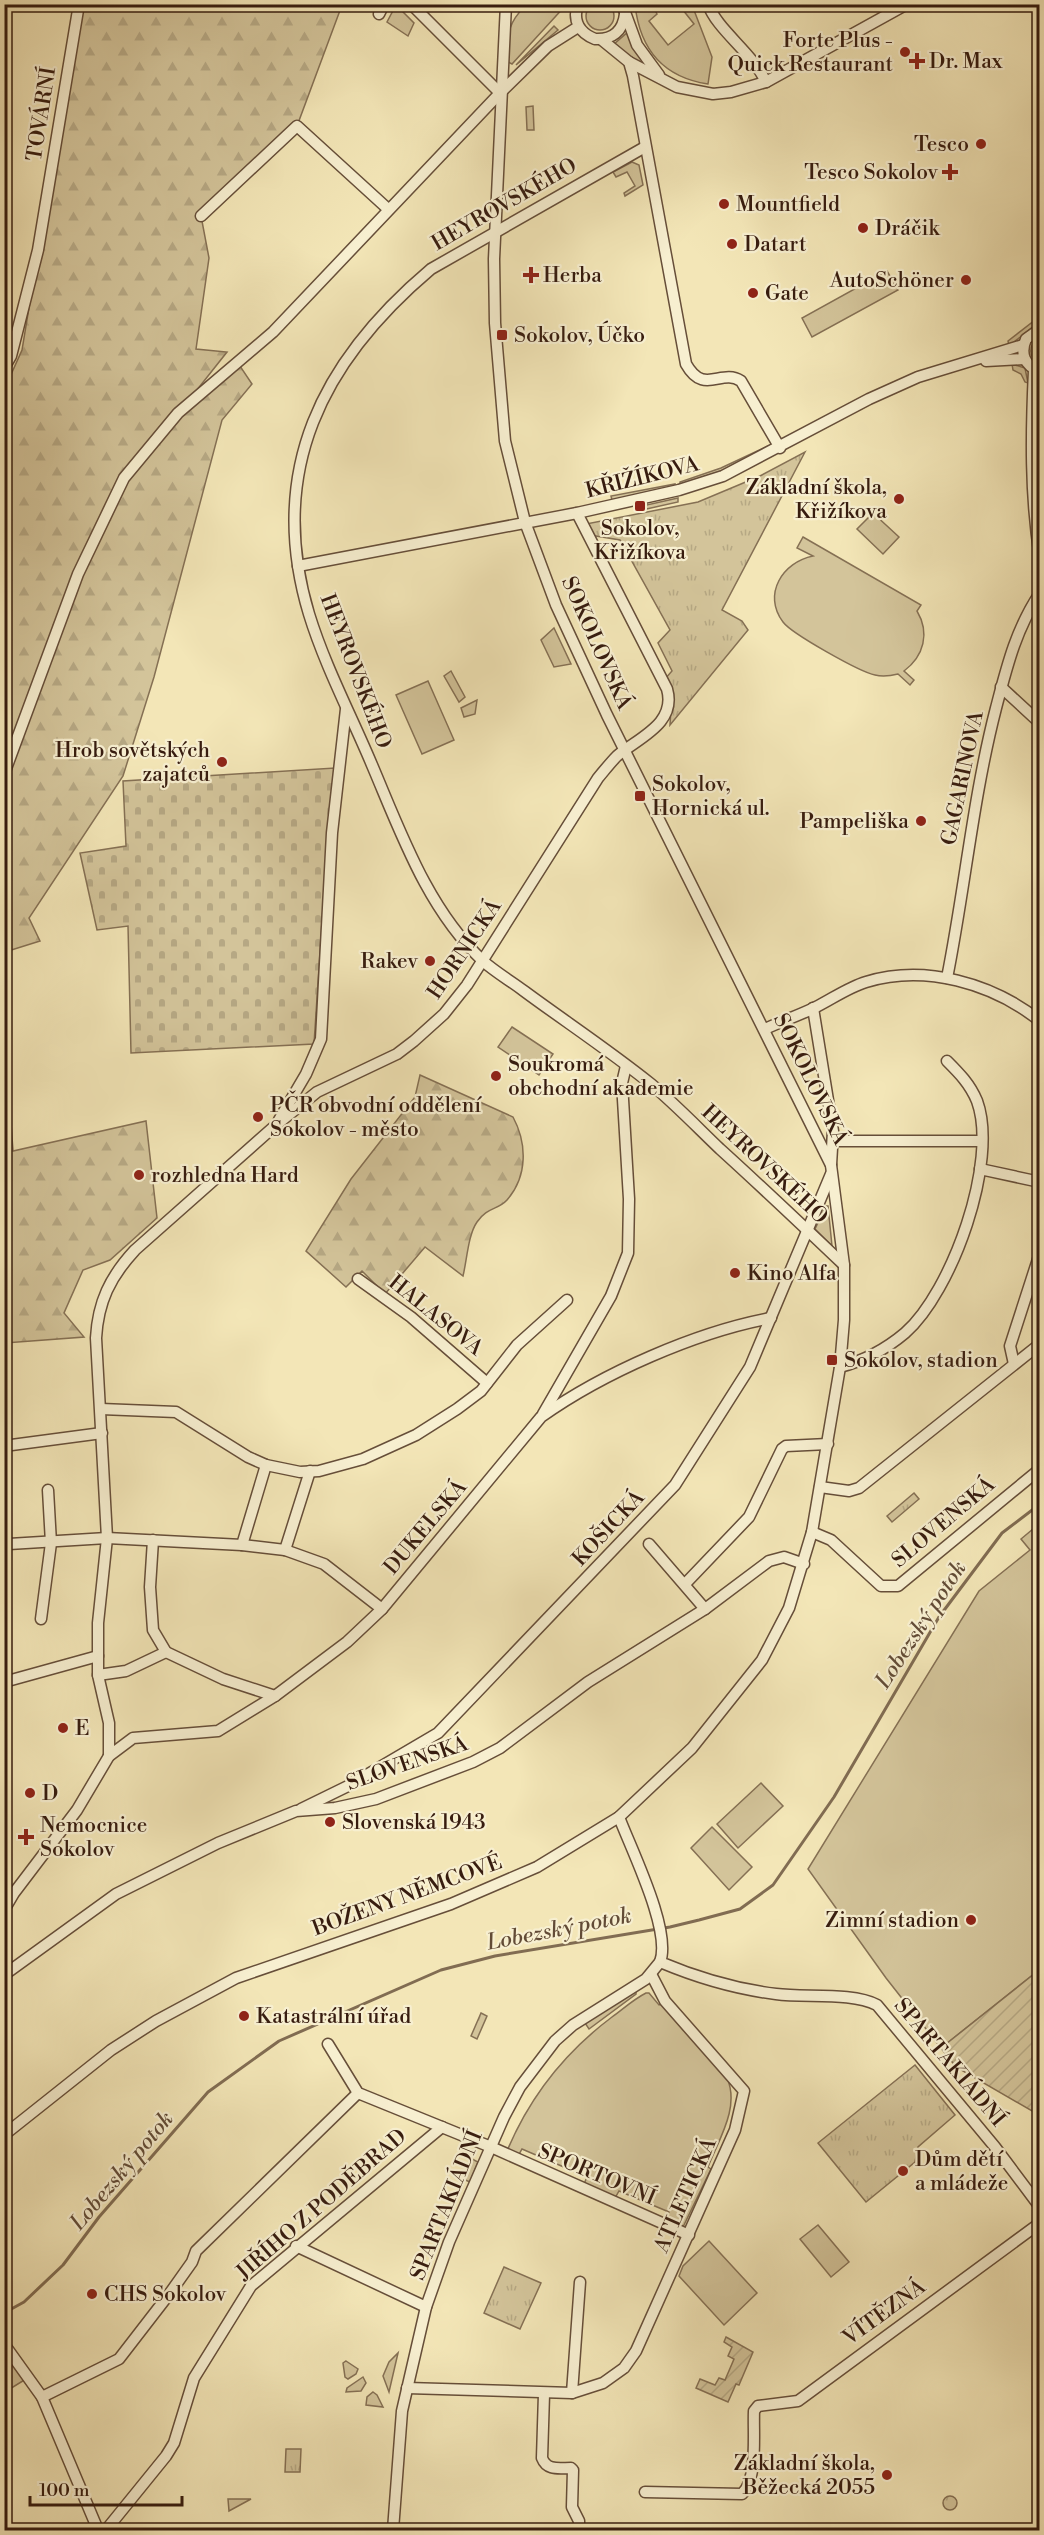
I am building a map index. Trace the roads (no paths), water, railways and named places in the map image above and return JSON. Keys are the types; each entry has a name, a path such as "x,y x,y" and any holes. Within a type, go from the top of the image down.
{"street":[{"name":"TOVÁRNÍ","path":"4,368 11,356 38,250 79,4"},
{"path":"411,4 500,93"},
{"name":"SOKOLOVSKÁ","path":"506,4 495,233 495,323 505,441 525,522 556,605 832,1169"},
{"path":"578,4 575,18 578,27 588,36 602,40 629,62 663,81 694,92 713,94 731,92 766,82 907,4"},
{"path":"708,4 715,17 751,56 766,82"},
{"path":"602,40 609,38 621,28 624,9"},
{"path":"624,9 637,45 663,81"},
{"path":"4,774 78,574 124,478 178,413 273,332 500,93 548,46 578,27"},
{"path":"629,62 686,364 690,371 701,380 714,381 732,378 741,381 780,448"},
{"path":"201,216 297,126 388,209"},
{"name":"HEYROVSKÉHO","path":"645,147 430,269 405,290 362,337 326,390 313,421 298,479 294,540 298,566 309,612 346,706 437,907 483,961 651,1085 844,1265"},
{"path":"1040,329 1030,333 1023,345 1024,359 1037,370 1031,426 1036,472 1033,508 1040,558"},
{"name":"KŘIŽÍKOVA","path":"298,566 577,513 679,490 723,476 780,448 869,399 918,377 1023,345"},
{"name":"KŘIŽÍKOVA","path":"974,361 1024,359"},
{"path":"1031,426 1040,397"},
{"name":"HORNICKÁ","path":"109,1756 109,1723 98,1675 107,1538 97,1314 104,1292 118,1269 276,1125 317,1092 397,1054 444,1014 483,961 598,778 617,756 641,742 666,714 670,700 665,684 577,513"},
{"name":"GAGARINOVA","path":"947,978 979,782 1001,687 1012,645 1025,616 1040,593"},
{"path":"1001,687 1040,723"},
{"path":"276,1125 306,1074 321,1039 332,833 346,706"},
{"path":"765,1029 864,983 910,976 947,978 977,986 1016,1002 1040,1021"},
{"name":"SOKOLOVSKÁ","path":"812,1532 840,1367 844,1265 832,1169 833,1141 813,1008"},
{"path":"840,1367 870,1357 906,1332 929,1304 949,1273 962,1239 976,1192 980,1168 981,1141 978,1103 964,1077 947,1061"},
{"path":"541,1417 611,1296 628,1253 629,1199 622,1083 626,1066"},
{"path":"833,1141 981,1141"},
{"path":"980,1168 1040,1182"},
{"name":"KOŠICKÁ","path":"296,1811 348,1786 438,1733 675,1485 750,1367 832,1169"},
{"path":"1014,1364 1010,1346 1040,1254"},
{"name":"HALASOVA","path":"358,1279 411,1317 487,1383"},
{"path":"101,1409 176,1412 266,1465 310,1472 363,1459 416,1435 457,1408 487,1383 517,1345 567,1300"},
{"name":"DUKELSKÁ","path":"109,1756 133,1738 218,1731 275,1696 347,1642 382,1609 541,1417 563,1401 637,1362 748,1322 771,1318"},
{"path":"820,1487 849,1491 859,1488 1040,1344"},
{"path":"4,1446 102,1433"},
{"path":"685,1584 749,1517 782,1449 786,1446 828,1444"},
{"path":"242,1545 266,1465"},
{"name":"SLOVENSKÁ","path":"812,1532 831,1540 880,1586 898,1586 1040,1468"},
{"path":"285,1550 310,1472"},
{"path":"41,1619 51,1543 48,1490"},
{"name":"BOŽENY NĚMCOVÉ","path":"4,2135 111,2050 156,2021 236,1978 451,1904 537,1867 619,1817 692,1748 762,1660 789,1608 812,1532"},
{"path":"9,1544 107,1538 242,1545 285,1550 324,1563 382,1609"},
{"path":"153,1540 150,1587 153,1630 166,1652 223,1679 275,1696"},
{"path":"649,1544 705,1609"},
{"name":"SLOVENSKÁ","path":"4,1975 116,1894 218,1843 296,1811 335,1808 376,1799 473,1762 500,1748 588,1682 705,1609 772,1559 784,1557 804,1563"},
{"path":"98,1675 126,1671 166,1652"},
{"path":"4,1682 98,1656"},
{"path":"4,1910 14,1893 78,1810 109,1756"},
{"path":"619,1817 657,1917 664,1950 660,1962"},
{"name":"SPARTAKIÁDNÍ","path":"393,2530 402,2411 426,2307 449,2242 490,2147 520,2087 555,2041 573,2025 651,1974 660,1962 716,1984 774,1994 862,2000 877,2005 995,2147 1040,2208"},
{"name":"ATLETICKÁ","path":"407,2388 543,2394 572,2393 603,2384 630,2360 645,2333 735,2130 744,2091 665,2001 651,1974"},
{"path":"42,2397 119,2359 170,2294 196,2251 358,2093 328,2044"},
{"name":"SPORTOVNÍ","path":"358,2093 490,2147 689,2235"},
{"name":"JIŘÍHO Z PODĚBRAD","path":"106,2530 174,2443 194,2378 246,2292 296,2246 442,2127"},
{"name":"VÍTĚZNÁ","path":"645,2492 742,2494 749,2488 752,2477 753,2421 758,2406 798,2400 1040,2223"},
{"path":"296,2246 426,2307"},
{"path":"572,2393 580,2282"},
{"path":"4,2344 42,2397 98,2530"},
{"path":"543,2394 542,2458 546,2466 573,2470 572,2507 579,2521 579,2530"},
{"path":"1038,2530 1040,2525"}],"waterway":[{"name":"Lobezský potok","path":"4,2313 24,2302 63,2265 99,2217 208,2092 279,2041 441,1970 495,1956 670,1927 699,1920 740,1909 773,1885 834,1797 939,1617 1002,1533 1040,1504"}],"place":[{"name":"Forte Plus - Quick Restaurant","path":"905,52"},
{"name":"Dr. Max","path":"917,61"},
{"name":"Tesco","path":"981,144"},
{"name":"Tesco Sokolov","path":"950,172"},
{"name":"Mountfield","path":"724,204"},
{"name":"Dráčik","path":"863,228"},
{"name":"Datart","path":"732,244"},
{"name":"Herba","path":"531,275"},
{"name":"AutoSchöner","path":"966,280"},
{"name":"Gate","path":"753,293"},
{"name":"Sokolov, Účko","path":"502,335"},
{"name":"Základní škola, Křižíkova","path":"899,499"},
{"name":"Sokolov, Křižíkova","path":"640,506"},
{"name":"Hrob sovětských zajatců","path":"222,762"},
{"name":"Sokolov, Hornická ul.","path":"640,796"},
{"name":"Pampeliška","path":"921,821"},
{"name":"Rakev","path":"430,961"},
{"name":"Soukromá obchodní akademie","path":"496,1076"},
{"name":"PČR obvodní oddělení Sokolov - město","path":"258,1117"},
{"name":"rozhledna Hard","path":"139,1175"},
{"name":"Kino Alfa","path":"735,1273"},
{"name":"Sokolov, stadion","path":"832,1360"},
{"name":"E","path":"63,1728"},
{"name":"D","path":"30,1793"},
{"name":"Slovenská 1943","path":"330,1822"},
{"name":"Nemocnice Sokolov","path":"26,1837"},
{"name":"Zimní stadion","path":"971,1920"},
{"name":"Katastrální úřad","path":"244,2016"},
{"name":"Dům dětí a mládeže","path":"903,2171"},
{"name":"CHS Sokolov","path":"92,2294"},
{"name":"Základní škola, Běžecká 2055","path":"887,2475"}]}
